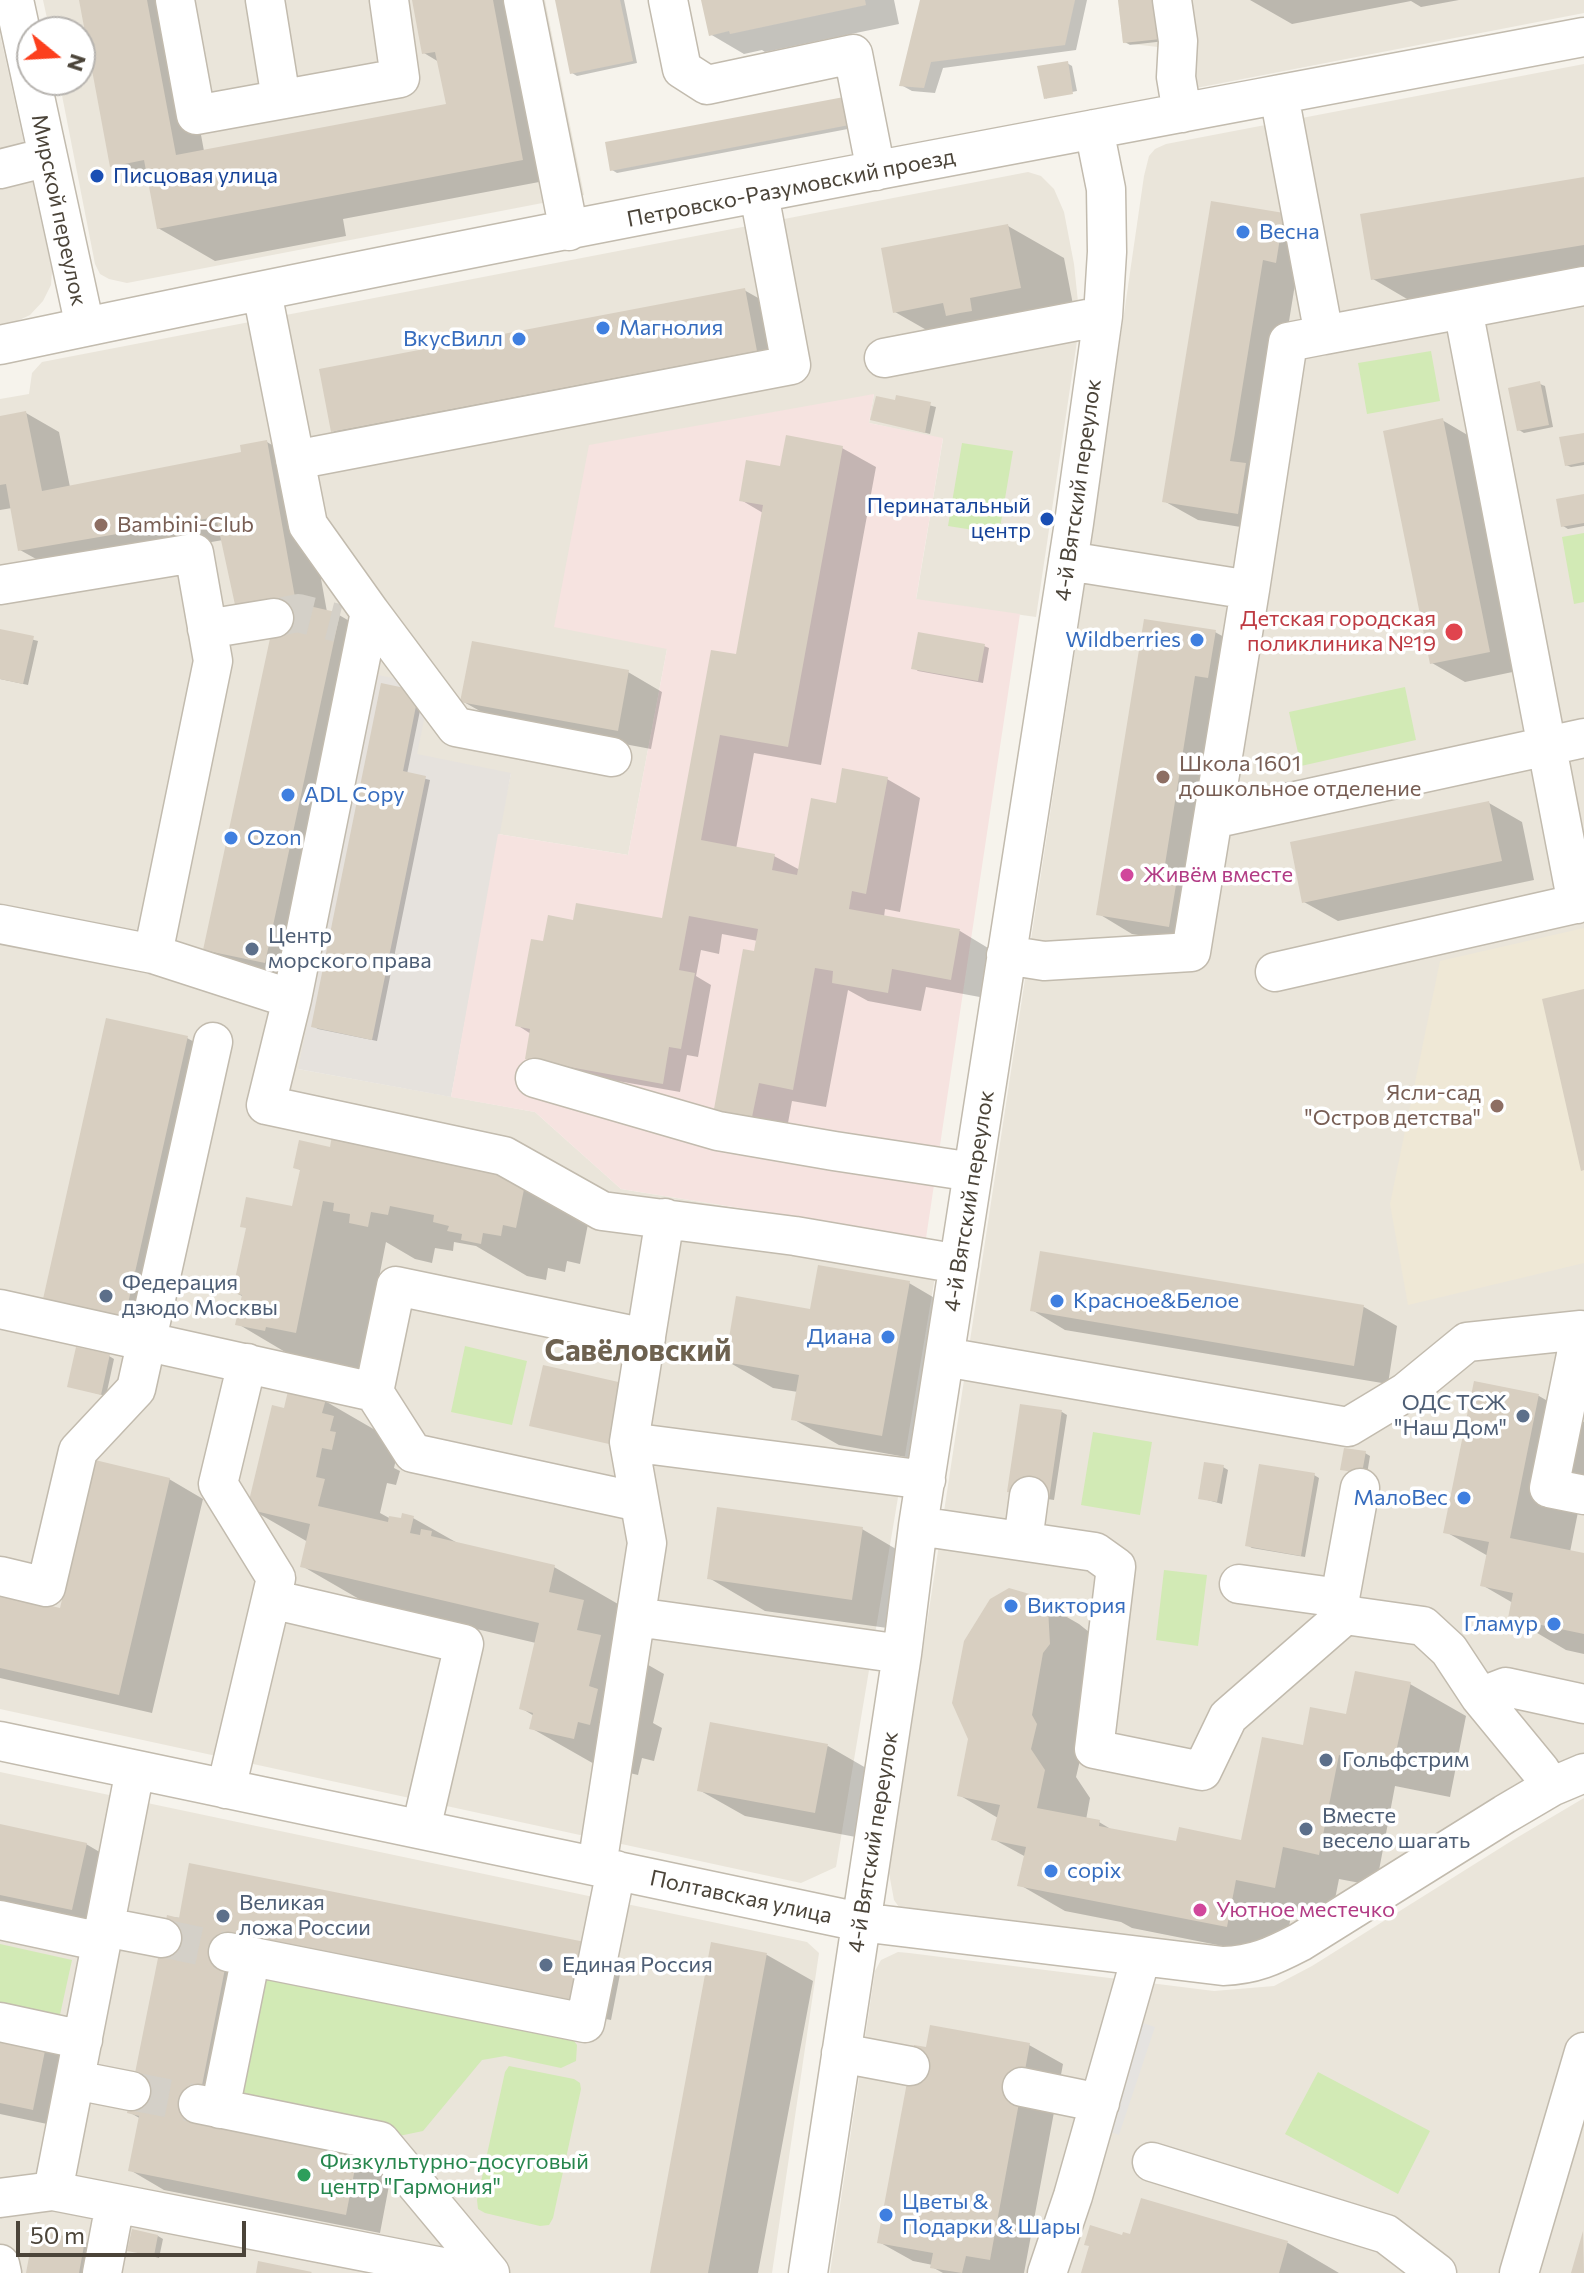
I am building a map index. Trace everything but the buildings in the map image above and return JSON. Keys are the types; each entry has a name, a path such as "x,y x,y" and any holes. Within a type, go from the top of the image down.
{"street":[{"name":"Мирской переулок","path":"14,0 85,327"},
{"path":"175,0 196,115 400,78 389,0"},
{"path":"265,0 281,99"},
{"path":"523,0 569,231"},
{"path":"668,0 682,69 707,85 853,54 876,171"},
{"path":"1172,0 1178,41 1176,77 1182,113"},
{"name":"Петровско-Разумовский проезд","path":"0,345 876,171 1584,37"},
{"path":"1279,95 1324,335"},
{"name":"4-й Вятский переулок","path":"808,2273 902,1654 918,1526 1068,561 1103,316 1107,252 1106,189 1094,129"},
{"path":"0,169 48,157"},
{"path":"295,460 791,365 759,194"},
{"path":"1006,955 1044,961 1191,952 1288,342 1584,286"},
{"path":"262,292 308,525 358,621 456,727 612,757"},
{"path":"1275,972 1581,903 1546,746 1463,309"},
{"path":"884,358 1103,316"},
{"path":"0,585 194,553 213,661 153,954"},
{"path":"1068,561 1250,590"},
{"path":"207,629 274,618"},
{"path":"358,621 292,999 266,1105 504,1156 602,1211 795,1236 959,1264"},
{"path":"1213,819 1584,738"},
{"path":"0,924 153,954 292,999"},
{"path":"0,1576 46,1587 78,1451 136,1389 213,1042"},
{"path":"535,1078 718,1131 973,1172"},
{"path":"490,2273 380,2141 209,2107 240,1954 585,2023 647,1543 629,1442 665,1218"},
{"path":"639,1502 413,1453 374,1392 396,1286 646,1338"},
{"path":"0,1309 374,1392"},
{"path":"945,1357 1348,1427 1406,1392 1467,1342 1583,1330 1549,1488 1584,1495"},
{"path":"226,1789 276,1578 218,1484 247,1363"},
{"path":"629,1442 926,1480"},
{"path":"918,1526 1095,1552 1116,1567 1094,1749 1202,1771 1228,1717 1342,1606 1360,1488"},
{"path":"1029,1496 1031,1542"},
{"path":"1239,1584 1423,1626 1449,1650 1480,1697 1540,1770 1568,1780"},
{"path":"271,1599 464,1644 421,1829"},
{"path":"636,1617 902,1654"},
{"path":"1480,1697 1506,1687 1584,1704"},
{"name":"Полтавская улица","path":"0,1741 860,1922 1223,1966 1246,1965 1300,1942 1568,1780"},
{"path":"53,2191 135,1770"},
{"path":"0,1920 103,1934 162,1938"},
{"path":"1047,2273 1073,2196 1141,1957"},
{"path":"0,2022 83,2040"},
{"path":"1519,2273 1574,2122 1584,2052"},
{"path":"841,2053 910,2066"},
{"path":"75,2080 131,2091"},
{"path":"1022,2087 1100,2103"},
{"path":"1152,2162 1386,2234 1437,2273"},
{"path":"0,2198 53,2191 473,2273"},
{"path":"102,2273 115,2204"},
{"path":"0,2264 2,2273"}],"shaded area":[{"path":"43,0 545,0 584,195 127,283 109,279 100,274 95,264 62,96 96,96 96,16 46,16"},
{"path":"1118,0 1584,0 1584,13 1191,89 1184,50 1123,43"},
{"path":"0,34 52,271 51,285 43,301 30,315 0,325"},
{"path":"1584,64 1584,1761 1294,1929 1243,1951 901,1910 894,1900 889,1873 1149,156 1166,144"},
{"path":"1028,172 1041,176 1054,189 1064,212 1080,321 1036,617 916,600 943,439 869,423 874,394 667,649 628,855 498,834 511,773 298,1069 535,1112 621,1189 941,1241 836,1867 801,1883 0,1709 0,399 29,394 32,373 42,362"},
{"path":"874,394 869,423 943,438 916,599 1020,614 926,1238 621,1189 535,1112 451,1097 498,834 628,855 667,649 554,627 589,445"},
{"path":"378,675 431,686 417,754 511,773 451,1097 298,1069"},
{"name":"Ясли-сад \"Остров детства\"","path":"1584,928 1584,1263 1408,1305 1390,1204 1440,961"},
{"path":"0,1772 807,1942 819,1953 772,2273 0,2273"},
{"path":"1584,1798 1584,2273 830,2273 875,1971 881,1960 898,1952 1214,1991 1274,1986 1312,1966"},
{"path":"1134,2020 1155,2027 1119,2135 1099,2128"}],"green space":[{"path":"1431,351 1440,401 1367,414 1358,363"},
{"path":"962,443 1013,451 999,534 948,526"},
{"path":"1584,533 1584,602 1574,604 1562,537"},
{"path":"1405,687 1416,740 1301,766 1289,712"},
{"path":"465,1346 527,1361 512,1425 451,1412"},
{"path":"1093,1432 1152,1442 1140,1515 1081,1505"},
{"path":"1164,1570 1207,1575 1198,1646 1156,1640"},
{"path":"0,1944 72,1960 58,2024 0,2011"},
{"path":"261,1974 568,2033 577,2045 576,2061 561,2068 505,2056 482,2060 423,2131 399,2136 238,2101"},
{"path":"509,2066 574,2079 580,2083 553,2218 549,2225 540,2226 478,2209 477,2200 505,2072"},
{"path":"1318,2072 1430,2131 1398,2194 1285,2134"}],"tunnel":[{"path":"274,618 298,613 338,623"},
{"path":"162,1938 228,1952"},
{"path":"131,2091 198,2104"}],"place":[{"name":"Писцовая улица","path":"97,176"},
{"name":"Весна","path":"1243,232"},
{"name":"Магнолия","path":"603,328"},
{"name":"ВкусВилл","path":"519,339"},
{"name":"Перинатальный центр","path":"1047,519"},
{"name":"Bambini-Club","path":"101,525"},
{"name":"Детская городская поликлиника №19","path":"1454,632"},
{"name":"Wildberries","path":"1197,640"},
{"name":"Школа 1601 дошкольное отделение","path":"1163,777"},
{"name":"ADL Copy","path":"288,795"},
{"name":"Ozon","path":"231,838"},
{"name":"Живём вместе","path":"1127,875"},
{"name":"Центр морского права","path":"252,949"},
{"name":"Ясли-сад \"Остров детства\"","path":"1497,1106"},
{"name":"Федерация дзюдо Москвы","path":"106,1296"},
{"name":"Красное&Белое","path":"1057,1301"},
{"name":"Диана","path":"888,1337"},
{"name":"ОДС ТСЖ \"Наш Дом\"","path":"1523,1416"},
{"name":"МалоВес","path":"1464,1498"},
{"name":"Виктория","path":"1011,1606"},
{"name":"Гламур","path":"1554,1624"},
{"name":"Гольфстрим","path":"1326,1760"},
{"name":"Вместе весело шагать","path":"1306,1829"},
{"name":"copix","path":"1051,1871"},
{"name":"Уютное местечко","path":"1200,1910"},
{"name":"Великая ложа России","path":"223,1916"},
{"name":"Единая Россия","path":"546,1965"},
{"name":"Физкультурно-досуговый центр \"Гармония\"","path":"304,2175"},
{"name":"Цветы & Подарки & Шары","path":"886,2215"}],"district":[{"name":"Савёловский","path":"638,1351"}]}
